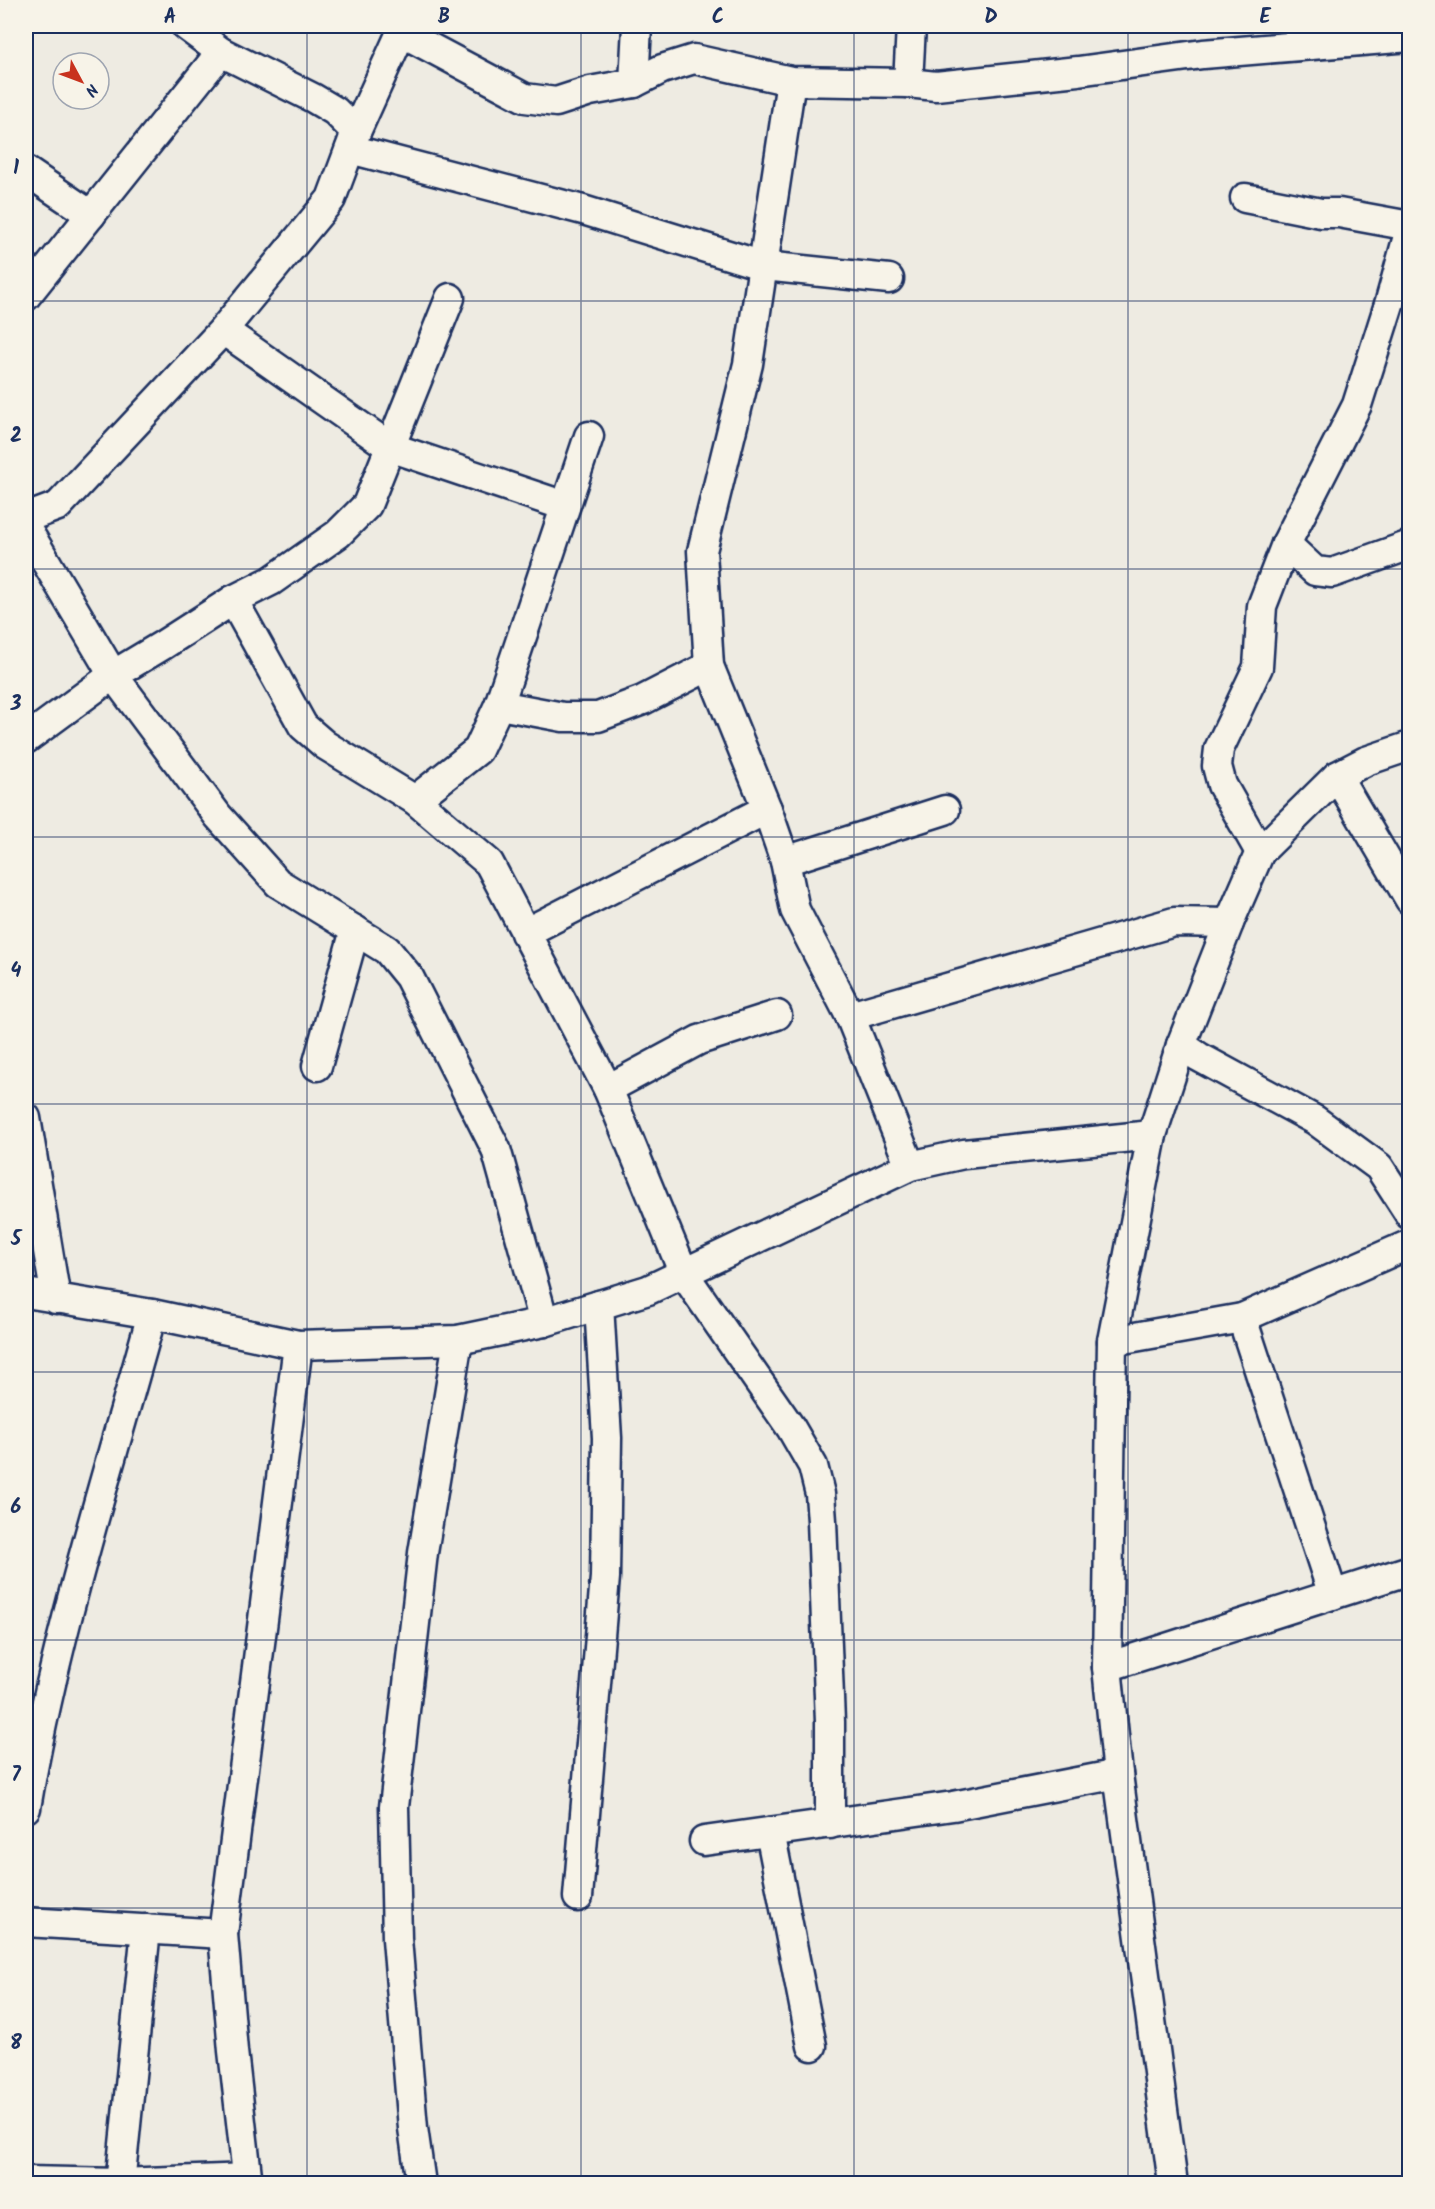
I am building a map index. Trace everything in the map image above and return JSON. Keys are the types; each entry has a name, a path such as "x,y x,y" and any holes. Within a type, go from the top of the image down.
{"street":[{"path":"186,26 221,52 335,111 353,140 764,266 888,279"},
{"path":"634,83 637,26"},
{"path":"908,83 911,26"},
{"path":"26,518 58,506 223,330 331,199 353,140 403,29 525,98 556,102 590,91 634,83 662,69 694,59 791,81 908,83 936,86 1078,71 1203,54 1410,37"},
{"path":"26,296 221,52"},
{"path":"791,81 748,363 702,551 708,666 767,809 785,861 795,910 850,1016 910,1166"},
{"path":"26,171 91,215"},
{"path":"1245,198 1410,227 1390,301 1357,405 1286,544 1262,606 1258,667 1219,749 1217,766 1222,785 1260,852"},
{"path":"26,739 113,675 233,600 271,581 338,534 367,505 450,298"},
{"path":"223,330 390,447 565,506"},
{"path":"415,800 478,750 499,705 589,436"},
{"path":"26,528 113,675 218,816 278,883 387,950 409,976 496,1149 544,1322"},
{"path":"1286,544 1315,571 1332,573 1410,545"},
{"path":"233,600 303,726 325,745 415,800 489,863 608,1089 684,1274 791,1428 813,1466 820,1494 822,1521 830,1722 830,1824"},
{"path":"499,705 563,717 598,717 643,700 708,666"},
{"path":"1173,2184 1118,1774 1107,1667 1112,1341 1152,1135 1181,1045 1260,852 1337,776 1366,761 1410,746"},
{"path":"1337,776 1410,900"},
{"path":"525,933 767,809"},
{"path":"785,861 945,810"},
{"path":"850,1016 1174,922 1229,923"},
{"path":"317,1066 355,930"},
{"path":"608,1089 699,1040 777,1015"},
{"path":"1181,1045 1315,1120 1379,1167 1410,1215"},
{"path":"26,1118 56,1299"},
{"path":"26,1293 152,1314 298,1345 458,1340 544,1322 648,1290 910,1166 964,1154 1152,1135"},
{"path":"1112,1341 1242,1318 1410,1244"},
{"path":"578,1897 605,1576 608,1438 599,1305"},
{"path":"26,1808 36,1749 75,1591 152,1314"},
{"path":"1242,1318 1333,1595"},
{"path":"422,2184 413,2128 397,1939 394,1807 423,1553 458,1340"},
{"path":"26,2181 120,2183 248,2181 233,2051 223,1934 298,1345"},
{"path":"1107,1667 1410,1570"},
{"path":"705,1841 953,1806 1118,1774"},
{"path":"770,1832 812,2046"},
{"path":"26,1922 223,1934"},
{"path":"120,2183 146,1929"}]}
